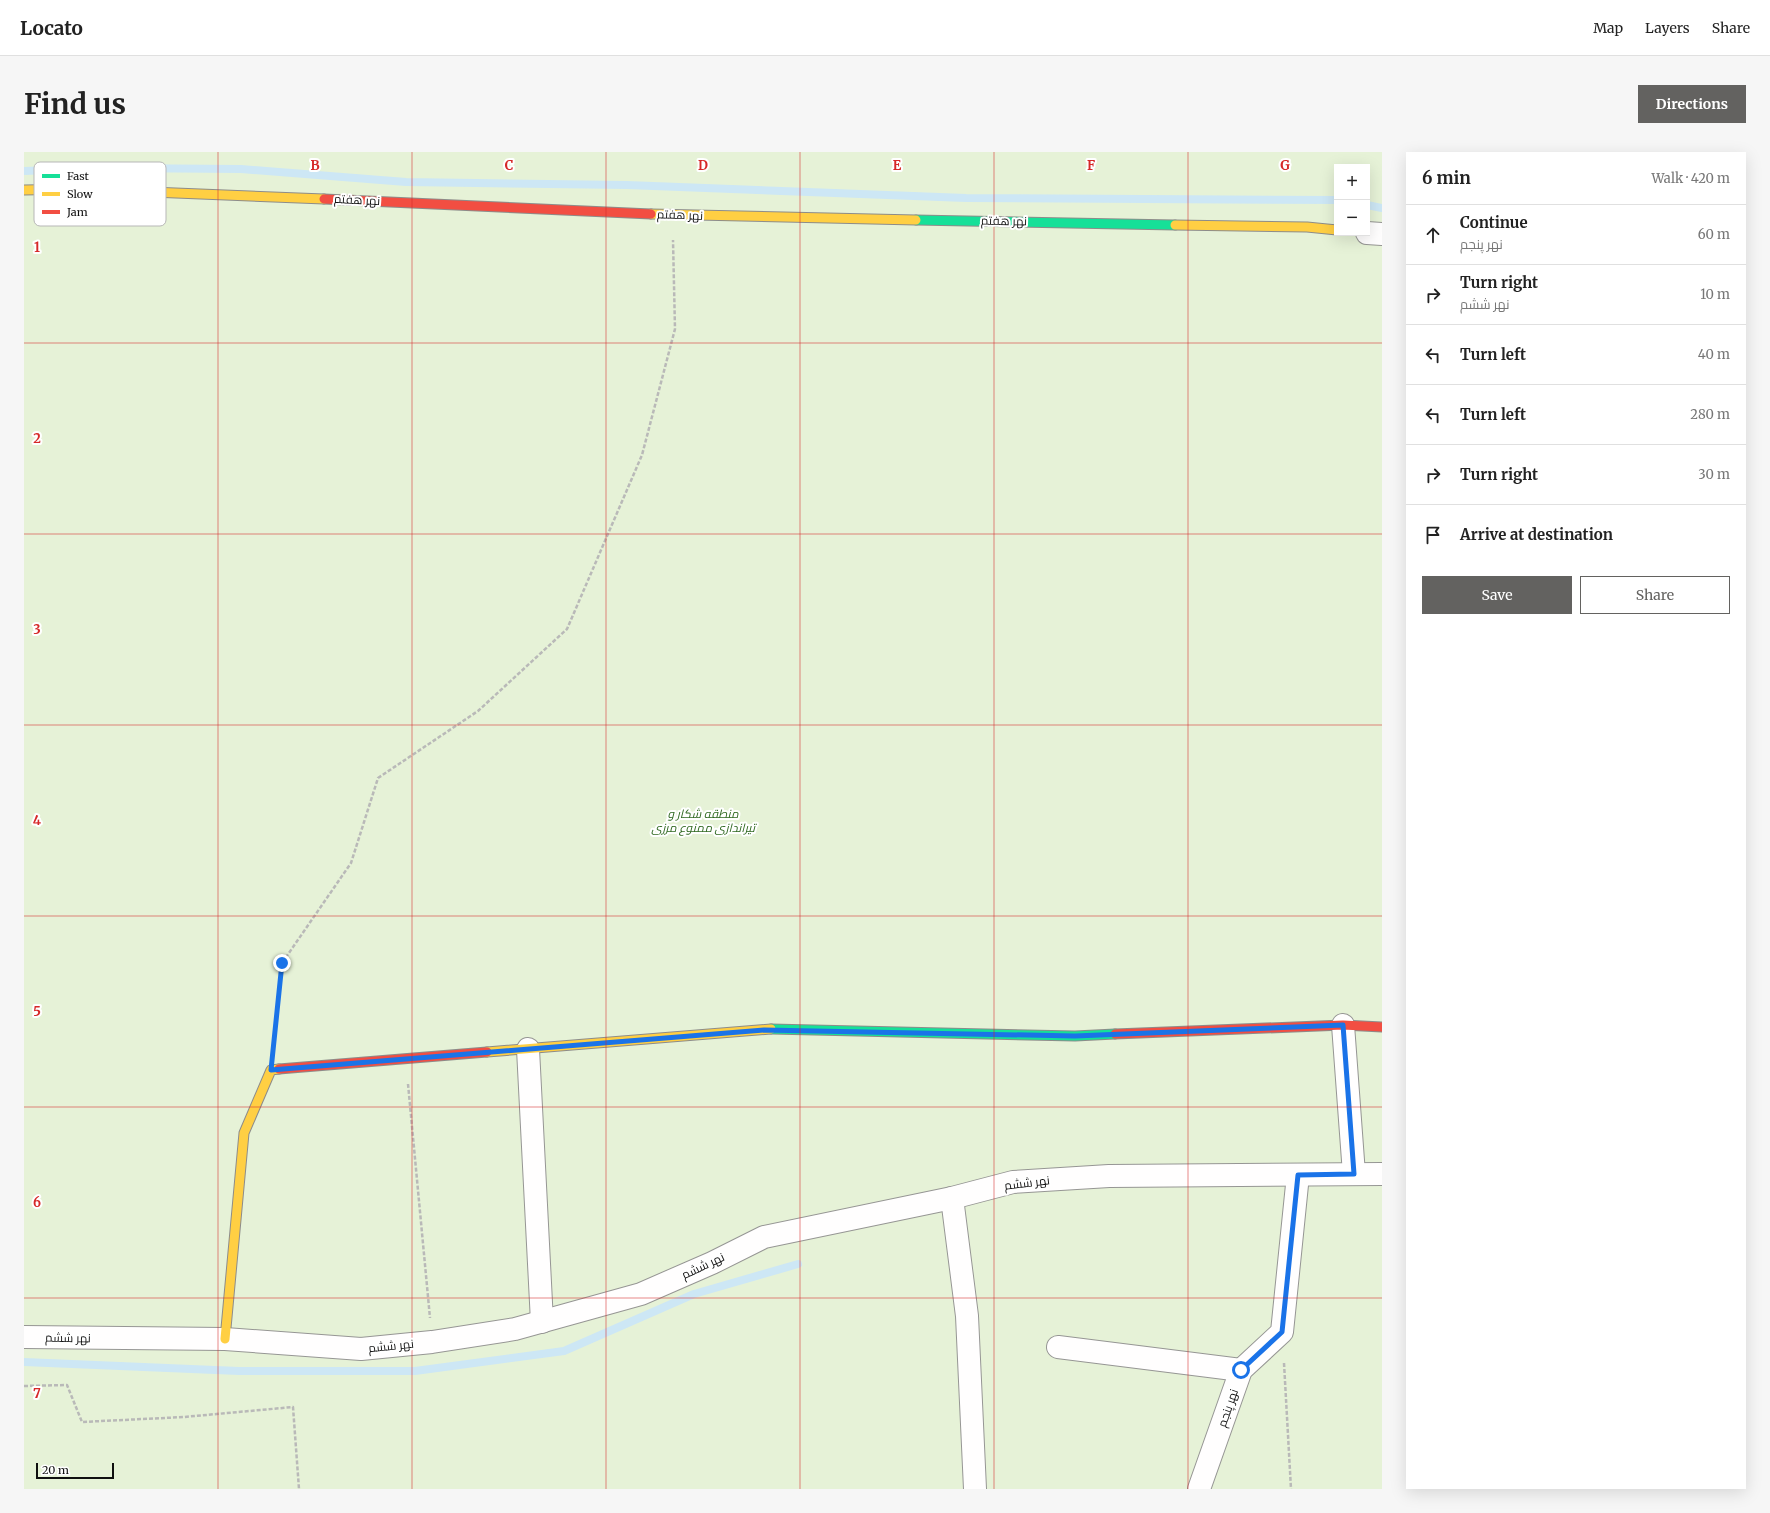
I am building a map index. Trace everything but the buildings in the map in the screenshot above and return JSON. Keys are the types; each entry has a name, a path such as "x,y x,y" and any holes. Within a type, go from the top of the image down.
{"street":[{"name":"نهر هفتم","path":"24,190 34,190"},
{"name":"نهر هفتم","path":"166,192 673,215 1299,227 1334,230"},
{"path":"1370,232 1382,234"},
{"path":"225,1339 244,1133 271,1070 764,1030 1075,1036 1343,1025 1382,1027"},
{"path":"1343,1025 1354,1174"},
{"path":"528,1049 542,1322"},
{"name":"نهر ششم","path":"24,1337 225,1339 362,1349 432,1342 515,1329 642,1294 712,1263 764,1236 952,1198 1014,1182 1110,1176 1382,1174"},
{"path":"1282,1332 1298,1175"},
{"path":"952,1198 967,1316 975,1489"},
{"name":"نهر پنجم","path":"1199,1489 1241,1370 1282,1332"},
{"path":"1058,1347 1241,1370"}],"path":[{"path":"271,1070 282,963 351,863 378,778 478,711 568,629 642,455 675,329 673,215"},
{"path":"406,1059 432,1342"},
{"path":"1282,1332 1291,1489"},
{"path":"24,1386 67,1385 82,1422 184,1417 293,1407 299,1489"}],"green space":[{"name":"منطقه شکار و تیراندازی ممنوع مرزی","path":"24,152 1382,152 1382,1489 24,1489"}],"waterway":[{"path":"166,168 241,169 406,182 627,185 966,198 1334,200"},
{"path":"24,171 34,171"},
{"path":"1370,206 1382,208"},
{"path":"24,1362 239,1371 415,1371 564,1351 694,1294 798,1264"}],"traffic: fast":[{"path":"916,220 1175,225"},
{"path":"771,1029 1075,1036 1115,1034"}],"traffic: slow":[{"path":"24,190 34,190"},
{"path":"166,193 324,199"},
{"path":"651,214 916,220"},
{"path":"1175,225 1307,227 1334,230"},
{"path":"487,1052 771,1029"},
{"path":"225,1339 244,1133 271,1070 279,1069"}],"traffic: jam":[{"path":"324,199 651,214"},
{"path":"1115,1034 1343,1025 1382,1027"},
{"path":"279,1069 487,1052"}],"route":[{"path":"282,963 271,1070 764,1030 1075,1036 1343,1025 1354,1174 1298,1175 1282,1332 1241,1370"}]}
